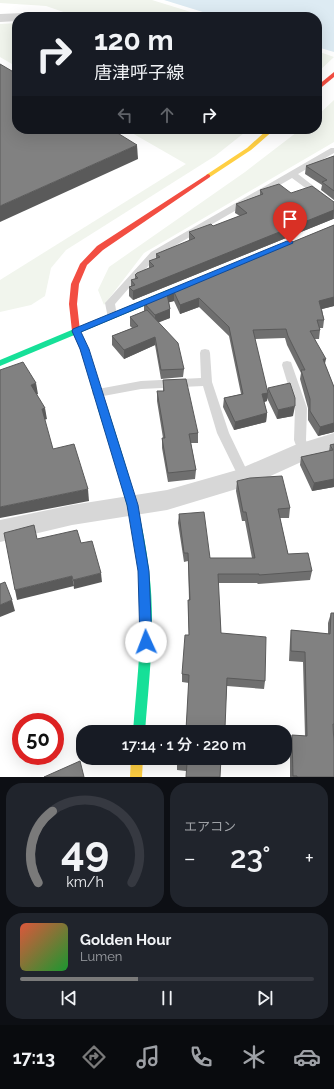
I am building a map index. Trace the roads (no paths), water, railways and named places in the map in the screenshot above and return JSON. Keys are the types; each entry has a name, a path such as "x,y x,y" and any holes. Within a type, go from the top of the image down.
{"main road":[{"path":"322,85 334,74"},
{"path":"140,725 146,642 144,571 133,505 84,349 76,331 73,304 75,284 84,264 100,248 249,149 266,134"},
{"path":"0,363 179,289"},
{"path":"136,777 137,765"}],"street":[{"path":"0,18 12,17"},
{"path":"0,532 72,515 167,500 244,477 303,451 334,442"}],"lane":[{"path":"112,316 110,303 154,254 334,150"},
{"path":"292,174 334,206"},
{"path":"205,353 207,382 222,433 244,477"},
{"path":"287,365 301,408 300,440 303,451"},
{"path":"98,393 141,385 207,382"}]}
